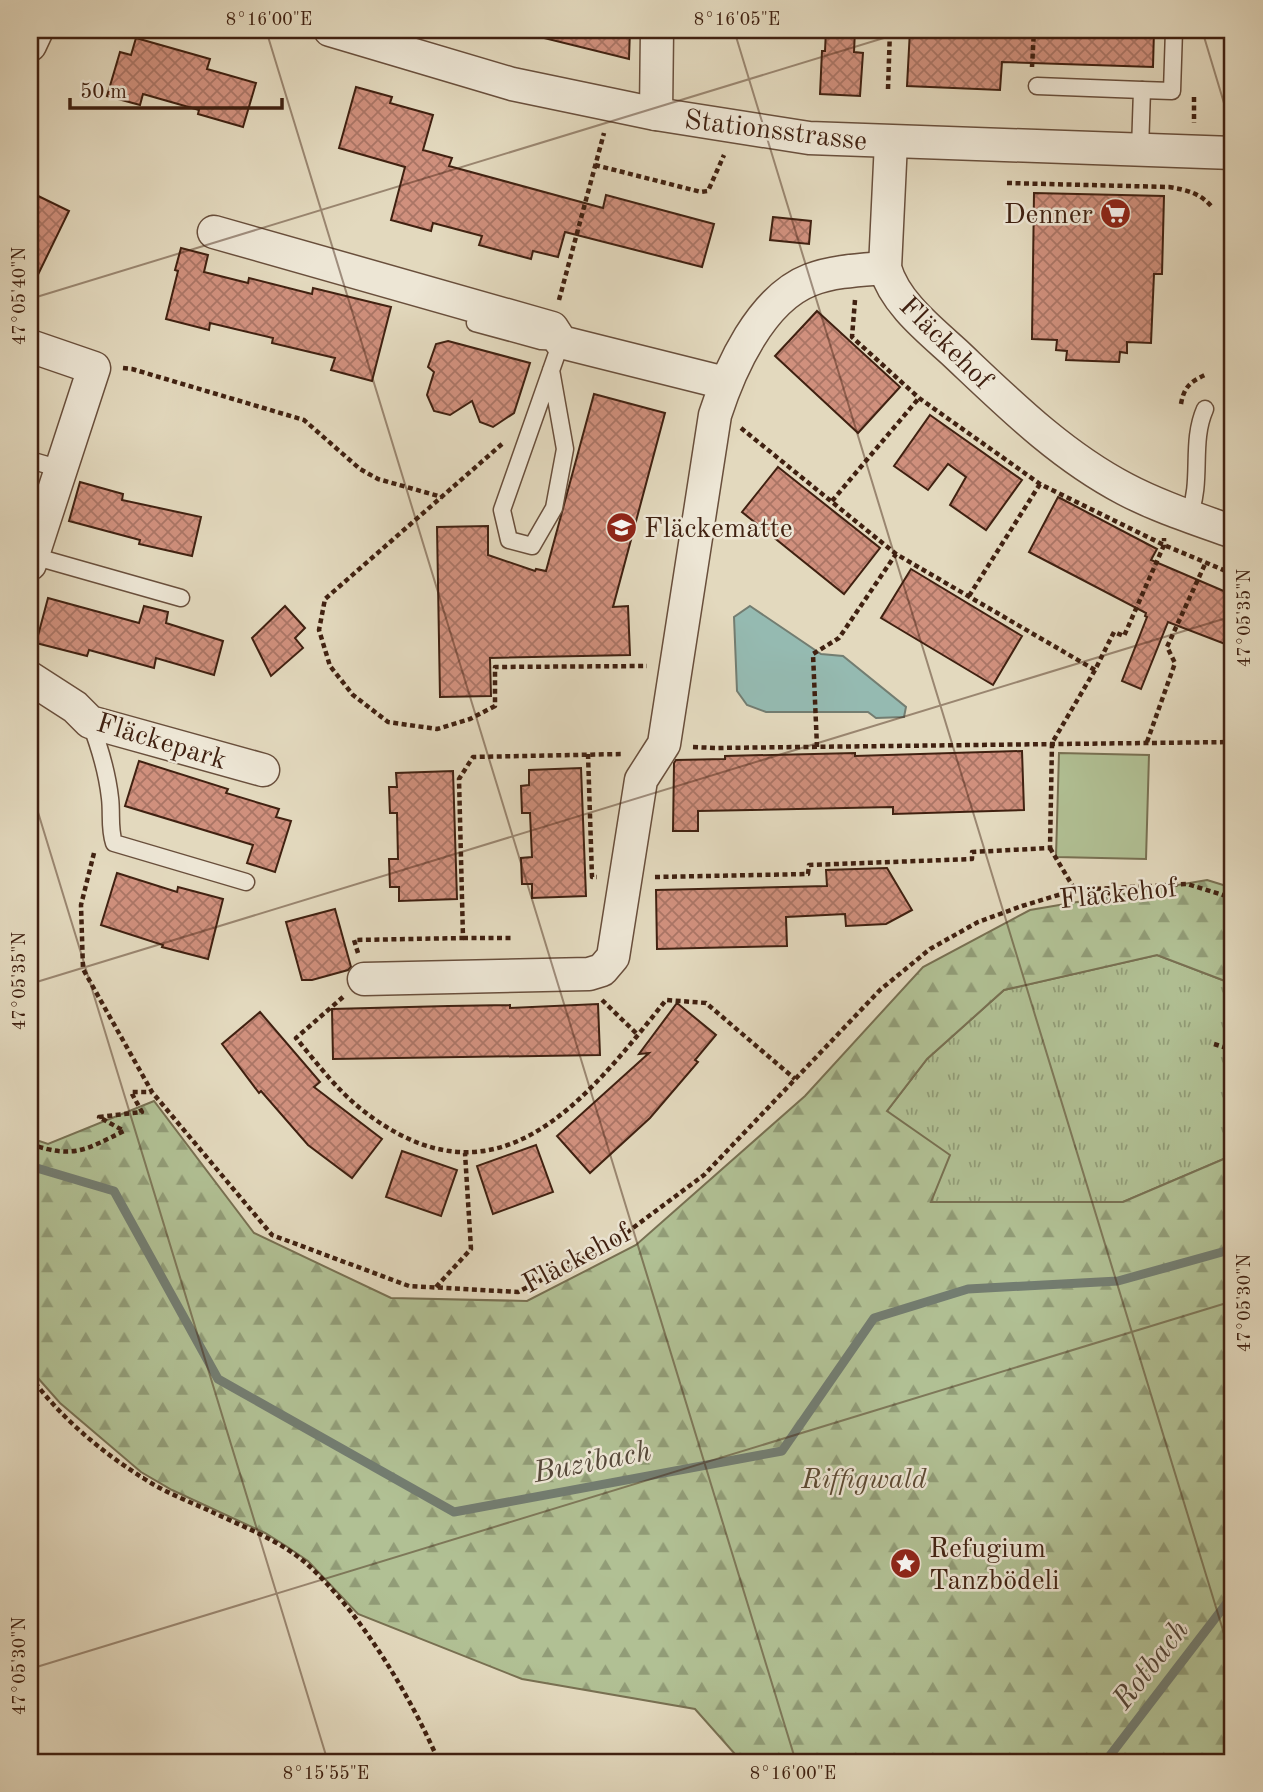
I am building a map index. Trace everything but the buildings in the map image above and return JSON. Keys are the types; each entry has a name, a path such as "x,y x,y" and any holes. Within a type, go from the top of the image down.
{"street":[{"path":"30,45 37,30"},
{"name":"Stationsstrasse","path":"330,30 512,84 656,114 809,138 1233,153"},
{"path":"656,114 657,30"},
{"name":"Fläckehof","path":"891,142 885,268 889,281 899,296 930,330 1040,432 1089,468 1126,489 1177,525 1233,532"},
{"path":"214,232 554,347 725,383"},
{"name":"Fläckehof","path":"589,974 602,970 613,957 641,780 664,744 715,415 725,383 756,326 787,292 822,276 885,268"},
{"path":"30,346 94,368 31,560"},
{"name":"Fläckepark","path":"30,678 75,707 90,722 264,770"},
{"path":"364,978 589,974"}],"lane":[{"path":"1037,86 1171,91 1174,30"},
{"path":"1140,150 1142,90"},
{"path":"475,323 554,347"},
{"path":"554,347 565,449 554,508 532,546 509,540 502,510 554,347"},
{"path":"1177,525 1195,500 1198,434 1205,409"},
{"path":"30,460 61,469"},
{"path":"31,560 181,598"},
{"path":"90,722 108,778 110,832 114,843 246,882"}],"path":[{"path":"888,89 890,30"},
{"path":"1034,30 1032,72 1038,72 1037,86"},
{"path":"554,347 607,123"},
{"path":"595,165 701,192 708,191 713,184 724,153"},
{"path":"1007,183 1169,187 1189,191 1204,198 1212,207"},
{"path":"856,288 852,337 919,398 1040,485 1164,545 1233,574"},
{"path":"94,368 132,369 304,420 360,469 378,479 442,496"},
{"path":"832,501 919,398"},
{"path":"534,416 326,599 319,630 330,666 353,695 388,722 437,729 470,719 495,706 495,667 654,666"},
{"path":"737,425 896,554 1095,670"},
{"path":"969,596 1040,485"},
{"path":"1075,890 1050,848 1052,743 1114,632 1124,636 1164,545 1177,525"},
{"path":"817,747 814,654 839,638 896,554"},
{"path":"1147,742 1175,663 1167,647 1206,562"},
{"path":"664,744 715,748 1233,742"},
{"path":"463,938 459,779 473,757 629,753"},
{"path":"588,754 592,877 808,874 809,865 972,859 972,852 1050,848"},
{"name":"Fläckehof","path":"96,845 81,905 83,969 152,1092 272,1235 409,1286 518,1292 610,1245 704,1175 880,990 930,950 978,922 1075,890 1187,884 1233,898"},
{"path":"512,938 354,940 364,978 296,1038 360,1108 391,1130 429,1147 465,1153 495,1149 533,1135 563,1115 593,1087 666,1000 706,1003 795,1080"},
{"path":"589,974 601,1000 638,1035"},
{"path":"1214,1044 1233,1049"},
{"path":"30,1144 72,1153 88,1148 124,1131 99,1117 142,1112 131,1093 152,1092"},
{"path":"436,1287 471,1249 465,1153"},
{"path":"30,1376 46,1399 92,1441 145,1480 263,1536 307,1563 349,1610 375,1645 424,1726 439,1762"}],"green space":[{"path":"1059,753 1149,755 1146,859 1056,857"},
{"name":"Riffigwald","path":"1207,880 1233,888 1233,984 1157,955 1004,990 927,1059 887,1111 950,1155 931,1202 1123,1202 1233,1155 1233,1762 742,1762 695,1709 522,1679 358,1614 308,1561 286,1546 141,1472 60,1403 30,1369 30,1138 48,1144 154,1101 254,1233 391,1298 527,1301 636,1245 805,1096 923,967 1030,910"},
{"path":"1157,955 1233,984 1233,1155 1123,1202 931,1202 887,1111 927,1059 1004,990"}],"water":[{"path":"750,606 821,654 843,656 906,707 904,717 876,718 868,712 766,712 747,705 737,691 734,617"}],"waterway":[{"name":"Buzibach","path":"30,1166 114,1191 218,1379 454,1512 782,1451 874,1318 968,1289 1118,1281 1233,1249"},
{"name":"Rotbach","path":"1105,1762 1233,1595"}],"place":[{"name":"Denner","path":"1116,213"},
{"name":"Fläckematte","path":"621,527"},
{"name":"Refugium Tanzbödeli","path":"906,1563"}]}
